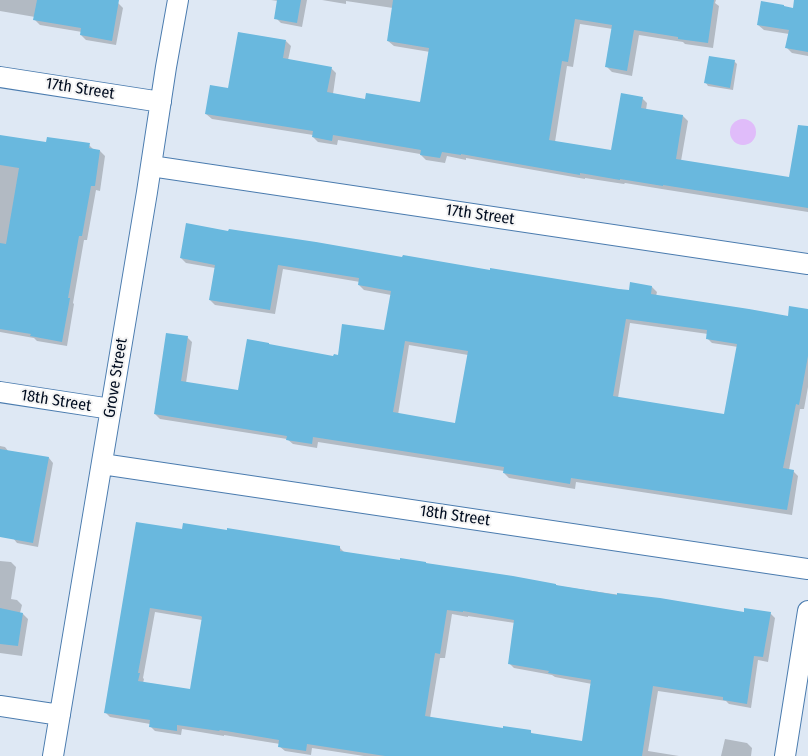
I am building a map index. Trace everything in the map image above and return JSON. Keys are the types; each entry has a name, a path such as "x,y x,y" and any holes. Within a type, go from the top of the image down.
{"street":[{"name":"Grove Street","path":"53,756 178,0"},
{"name":"17th Street","path":"0,76 161,102"},
{"name":"17th Street","path":"151,166 808,264"},
{"name":"18th Street","path":"0,392 111,409"},
{"name":"18th Street","path":"102,464 808,569"},
{"path":"785,756 808,611"},
{"path":"0,706 60,715"}],"shaded area":[{"path":"743,119 752,123 756,132 752,141 743,145 734,141 730,132 734,123"}],"building":[{"path":"37,0 119,0 112,41 80,35 81,28 33,20"},
{"path":"277,0 301,0 297,23 274,19"},
{"path":"393,0 714,0 708,43 634,30 627,71 605,67 612,25 575,19 568,62 562,61 549,140 611,150 621,93 643,97 641,108 683,115 676,159 789,177 798,125 808,126 808,208 580,173 580,175 461,154 442,152 440,158 420,155 421,150 333,135 332,141 312,137 313,131 205,114 210,85 228,88 238,32 286,40 283,58 332,67 327,92 365,99 366,93 420,102 429,48 387,41"},
{"path":"794,0 808,0 808,52 785,48 789,30 757,25 761,1 793,8"},
{"path":"709,56 735,60 730,88 704,83"},
{"path":"0,135 46,142 47,137 90,143 89,148 100,150 95,186 91,186 82,236 79,236 62,342 0,329 0,243 6,244 19,168 0,165"},
{"path":"186,223 228,231 229,229 619,289 629,290 630,282 652,286 651,294 788,316 789,306 808,309 808,356 799,405 796,404 783,468 794,470 787,510 571,478 570,484 503,473 504,467 313,437 312,444 286,440 287,436 154,414 166,333 188,336 181,381 238,390 247,339 333,356 334,354 338,355 342,324 384,330 391,291 358,285 359,278 278,265 270,310 209,300 215,265 180,258","holes":["626,319 707,330 706,339 737,344 724,414 613,396","405,341 468,351 455,423 393,412"]},
{"path":"0,449 49,457 33,543 0,537"},
{"path":"136,522 182,529 183,523 227,530 227,528 340,546 340,551 426,562 617,595 617,593 660,598 744,612 744,608 771,612 763,657 754,656 747,704 723,700 723,697 653,686 642,756 385,756 307,744 306,751 278,747 279,740 177,725 177,731 149,727 150,720 104,713","holes":["150,608 202,617 190,689 138,681","447,610 514,620 508,664 591,680 582,741 531,733 531,730 503,726 503,728 425,716 435,653 440,654"]},
{"path":"0,608 23,613 18,646 0,644"}]}
